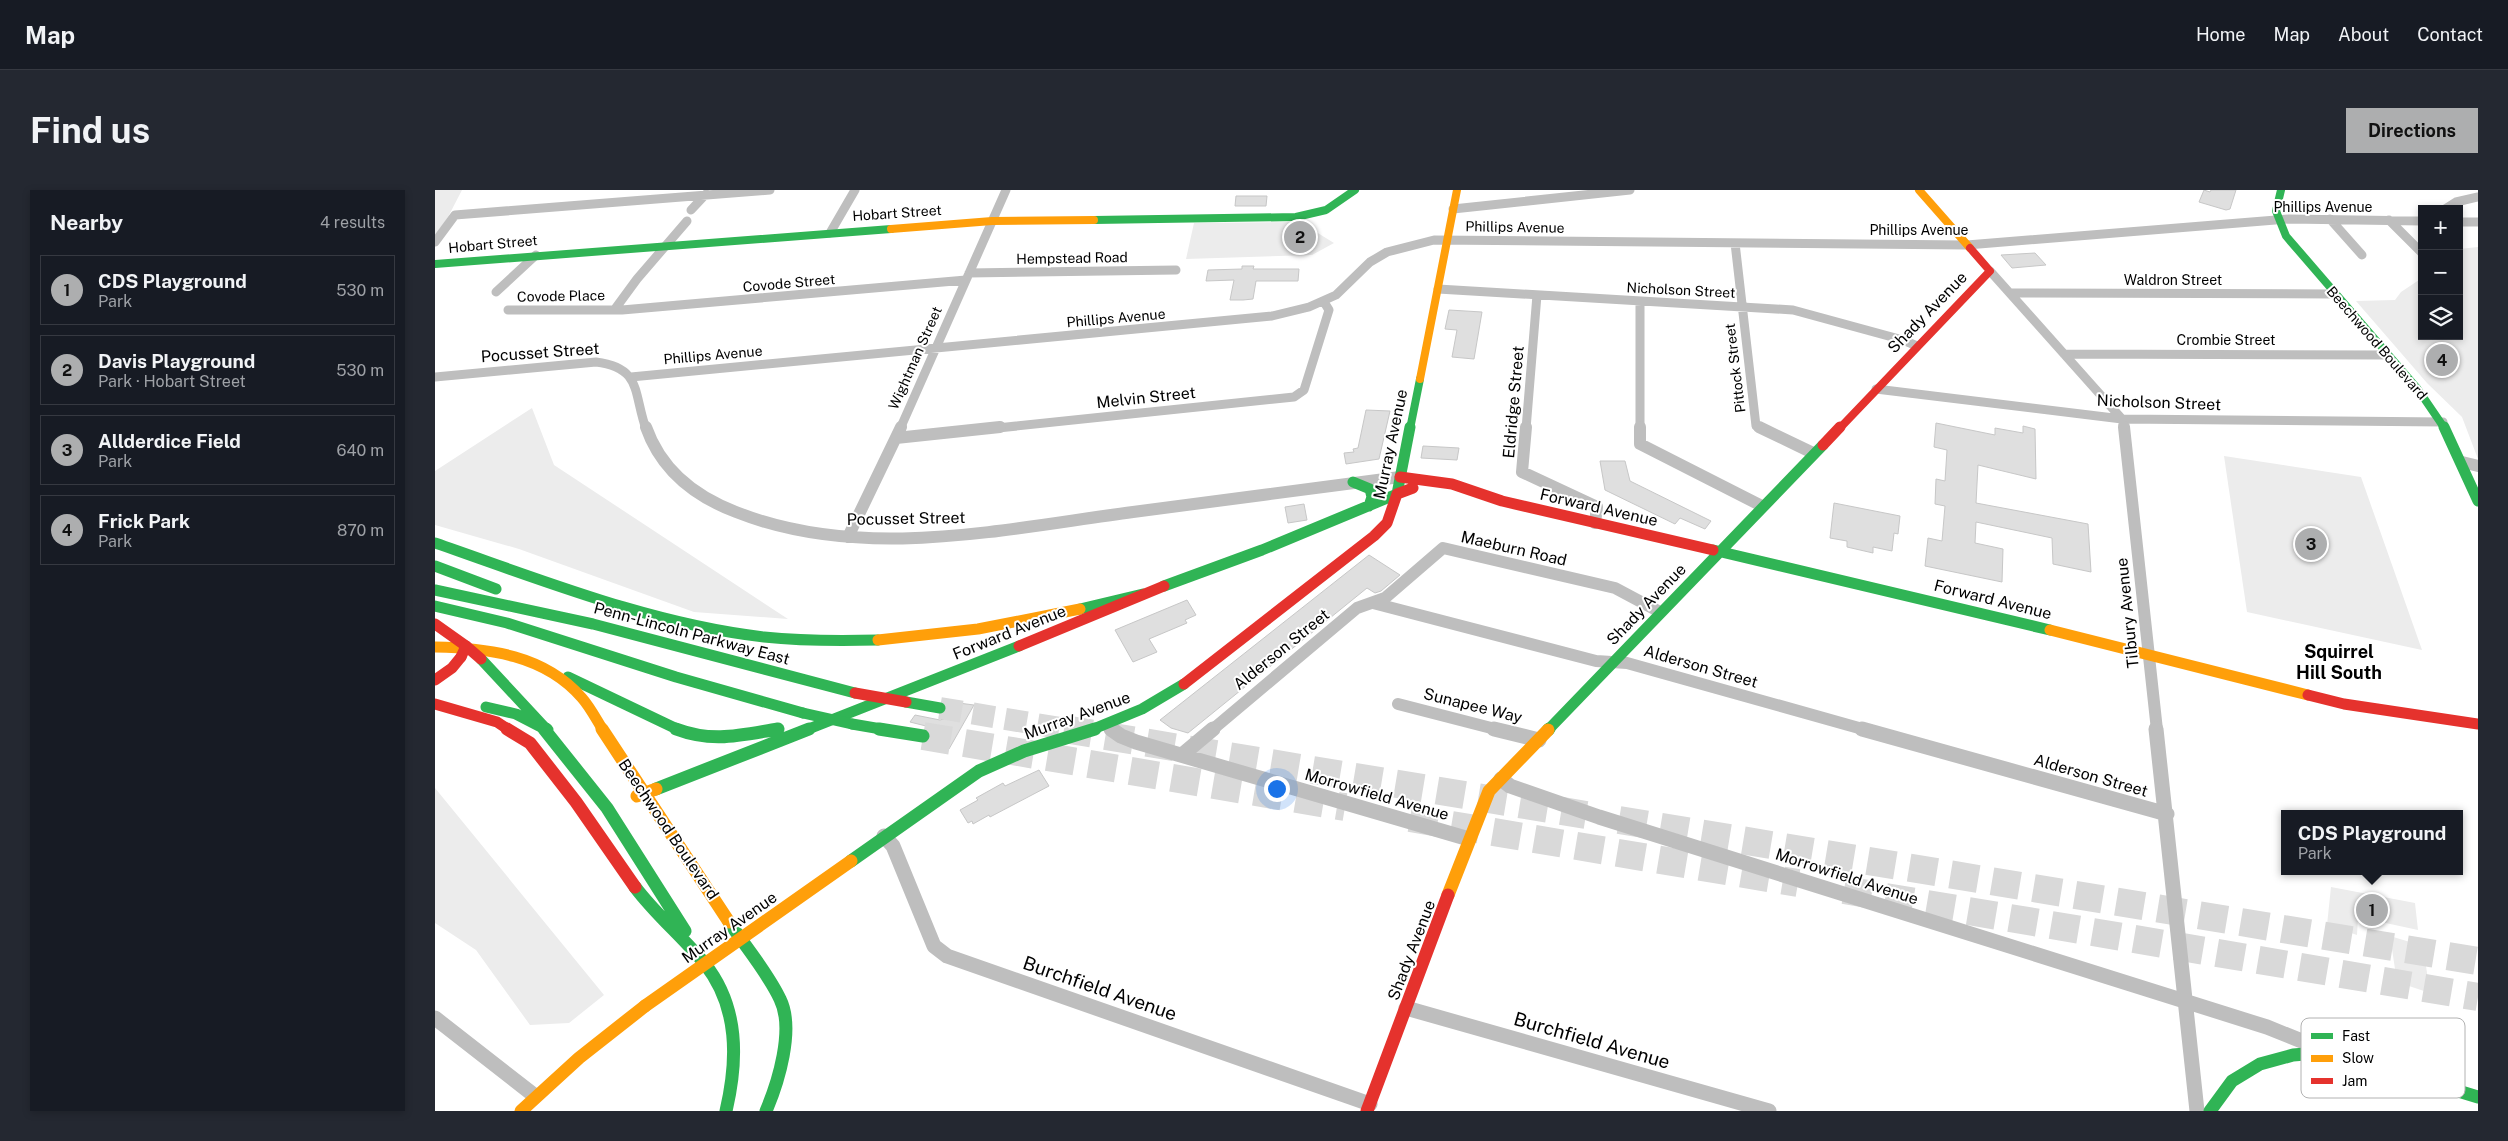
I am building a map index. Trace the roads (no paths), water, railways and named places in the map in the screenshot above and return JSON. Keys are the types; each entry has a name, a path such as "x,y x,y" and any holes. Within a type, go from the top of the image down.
{"main road":[{"name":"Hobart Street","path":"435,264 992,221 1296,217 1326,210 1355,190"},
{"name":"Murray Avenue","path":"521,1111 535,1096 645,1006 884,836 986,768 1024,751 1106,725 1142,709 1177,690 1353,553 1387,523 1397,494 1457,190"},
{"name":"Shady Avenue","path":"1368,1107 1469,839 1489,791 1990,271 1919,190"},
{"path":"2277,220 2275,203 2281,190"},
{"name":"Beechwood Boulevard","path":"2277,220 2290,242 2443,422 2478,501"},
{"name":"Forward Avenue","path":"1400,477 1416,478 1475,491 1502,501"},
{"name":"Forward Avenue","path":"1400,477 1423,488"},
{"path":"1353,482 1369,489 1372,497 1369,506"},
{"name":"Forward Avenue","path":"607,808 1060,630 1143,594 1262,550 1414,488 1502,501 1970,610 2344,704 2478,724"},
{"path":"435,543 659,618 726,632 773,639 852,641 932,636 1023,622 1143,594"},
{"path":"435,566 575,618"},
{"name":"Penn-Lincoln Parkway East","path":"435,590 506,602 575,618 855,693 940,708"},
{"path":"554,671 686,733 715,738 744,736 789,726 1055,622 1143,594"},
{"path":"435,606 507,623 676,677 803,713 852,724 923,736"},
{"path":"438,626 464,651 481,659 547,730 607,808 711,971 728,1006 734,1035 734,1071 726,1111"},
{"name":"Beechwood Boulevard","path":"435,647 476,648 506,653 529,660 554,671 575,689 588,707 781,1000 786,1025 786,1053 779,1082 766,1111"},
{"path":"435,680 446,674 464,651"},
{"path":"435,704 506,710 547,730"},
{"path":"435,704 493,719 514,730 530,743 647,904 711,971"},
{"path":"2210,1111 2213,1102 2229,1083 2252,1066 2277,1057 2301,1053"},
{"path":"2465,1092 2478,1096"}],"street":[{"path":"435,242 455,215 707,193 770,190"},
{"path":"830,233 855,190"},
{"name":"Wightman Street","path":"848,538 896,438 1006,190"},
{"path":"1453,209 1630,190"},
{"path":"691,210 707,193"},
{"path":"2451,205 2456,202 2478,197"},
{"path":"2330,219 2362,255"},
{"name":"Phillips Avenue","path":"631,377 1262,318 1293,313 1324,302 1338,294 1365,266 1387,252 1418,242 1446,240 1967,245 2277,220 2418,221"},
{"path":"2389,220 2419,250"},
{"path":"615,309 687,221"},
{"path":"2463,222 2478,222"},
{"name":"Pittock Street","path":"1735,243 1756,426 1813,453"},
{"path":"495,292 536,256"},
{"name":"Hempstead Road","path":"968,277 1176,270"},
{"path":"1990,271 2122,419"},
{"name":"Covode Street","path":"615,309 730,302 968,277"},
{"name":"Nicholson Street","path":"1438,289 1793,310 1917,346"},
{"name":"Waldron Street","path":"2011,293 2335,294"},
{"name":"Eldridge Street","path":"1537,295 1522,472 1597,508 1595,523"},
{"path":"1640,301 1640,444 1763,506"},
{"name":"Melvin Street","path":"896,438 1294,397 1304,390 1307,381 1329,310 1324,302"},
{"name":"Covode Place","path":"508,310 555,312 615,309"},
{"name":"Crombie Street","path":"2065,354 2388,355"},
{"name":"Pocusset Street","path":"435,377 596,362 611,364 625,369 631,377 651,442 666,466 689,488 751,518 794,529 848,538 919,538 967,534 1400,477"},
{"name":"Nicholson Street","path":"1876,389 2122,419 2443,422"},
{"name":"Tilbury Avenue","path":"2122,419 2167,814 2185,1002"},
{"path":"2462,462 2478,466"},
{"name":"Maeburn Road","path":"1373,603 1385,598 1443,548 1615,588 1661,612"},
{"name":"Alderson Street","path":"1182,755 1357,608 1373,603 1596,661 1627,663 2167,814"},
{"name":"Sunapee Way","path":"1398,704 1539,740"},
{"name":"Morrowfield Avenue","path":"1106,725 1121,736 1469,839"},
{"name":"Morrowfield Avenue","path":"1501,779 1510,786 1599,816 2185,1002"},
{"name":"Burchfield Avenue","path":"884,836 893,846 934,946 947,956 1368,1107"},
{"path":"2197,1111 2185,1002 2267,1027 2301,1040"},
{"name":"Burchfield Avenue","path":"1406,1008 1769,1111"},
{"path":"435,1018 535,1096"}],"tunnel":[{"path":"940,708 1072,730"},
{"path":"1064,729 1586,815"},
{"path":"923,736 1345,807"},
{"path":"1410,818 1798,883"},
{"path":"1619,820 2478,961"},
{"path":"1844,890 2478,997"}],"place":[{"name":"Davis Playground","path":"1300,237"},
{"name":"Frick Park","path":"2442,360"},
{"name":"Allderdice Field","path":"2311,544"},
{"name":"CDS Playground","path":"2372,910"}],"district":[{"name":"Squirrel Hill South","path":"2339,662"}]}
